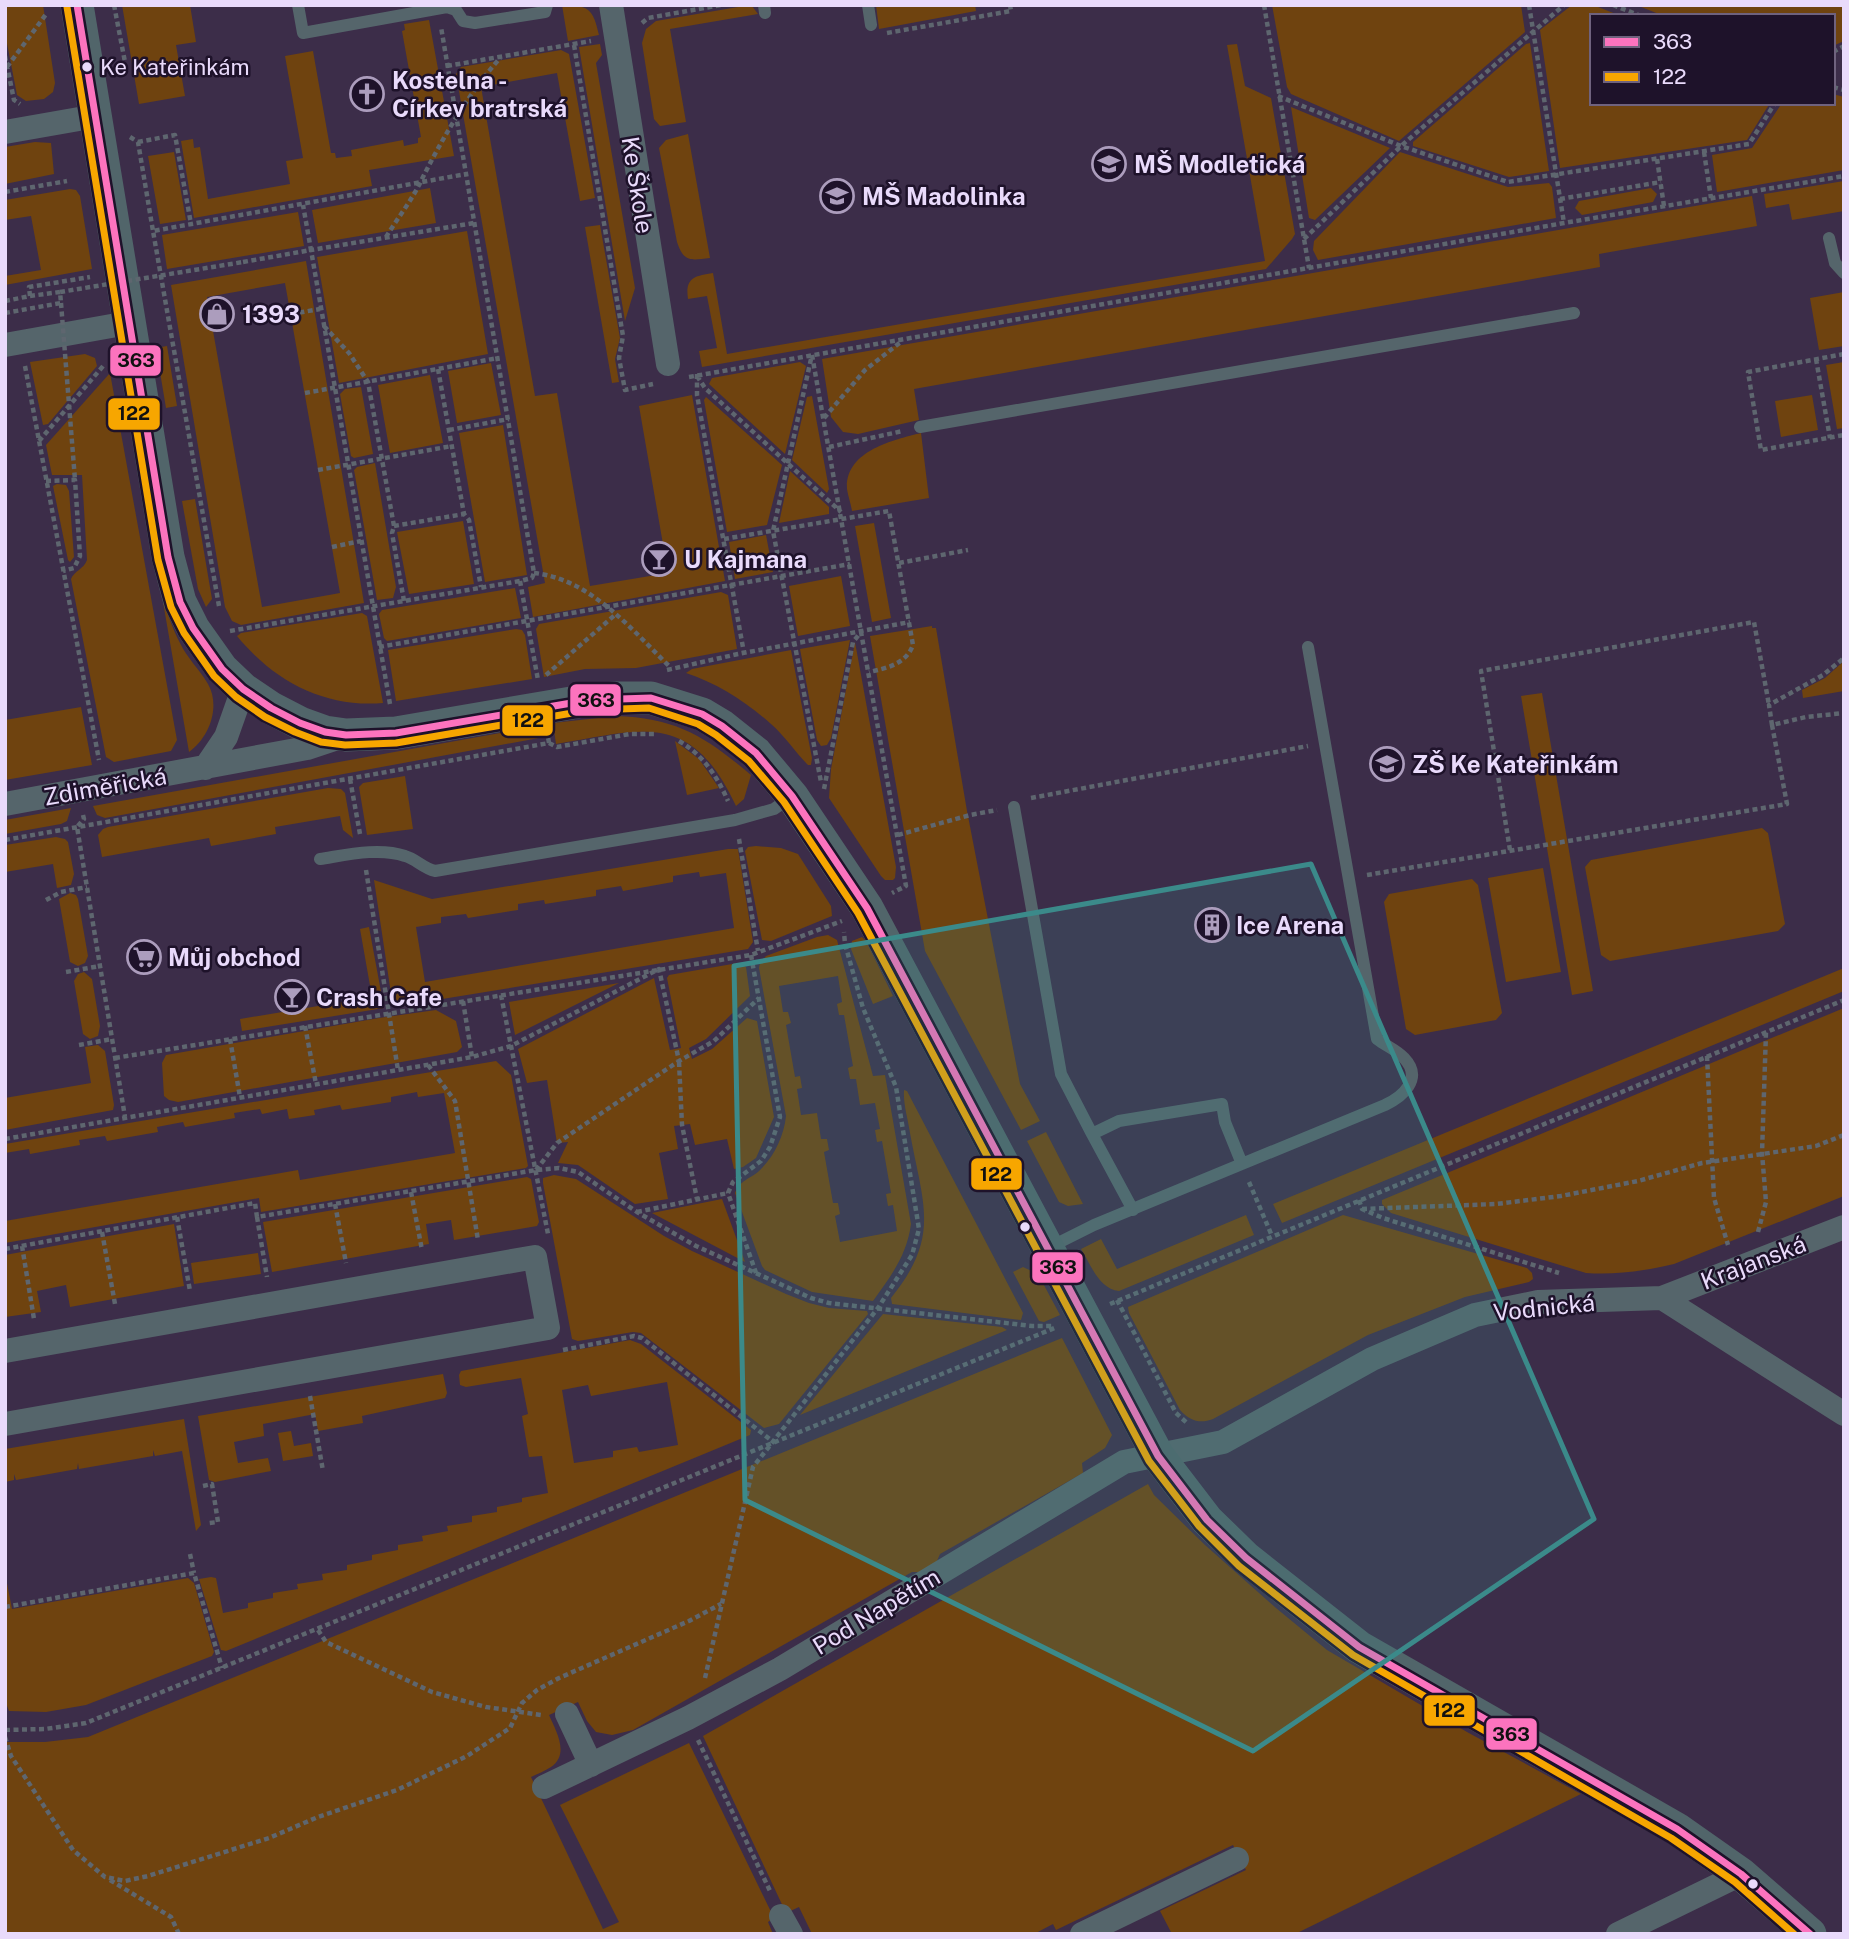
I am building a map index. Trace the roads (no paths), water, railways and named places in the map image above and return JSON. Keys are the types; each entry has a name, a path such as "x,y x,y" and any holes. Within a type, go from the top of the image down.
{"street":[{"name":"Ke Škole","path":"611,5 614,37 671,375"},
{"path":"64,14 96,116 128,323 174,583 188,619 222,669 243,689 271,708 325,732 346,735 396,733 543,707 617,698 651,698 712,720 757,753 792,796 867,908 1047,1249 1072,1320 1158,1455 1207,1520 1246,1558 1359,1647 1677,1829 1741,1874 1810,1934"},
{"path":"5,132 96,116"},
{"path":"5,345 128,323"},
{"path":"205,768 226,737 243,689"},
{"name":"Zdiměřická","path":"5,804 307,748 346,735"},
{"name":"Krajanská","path":"1662,1298 1844,1227"},
{"path":"5,1351 535,1257 548,1328 5,1424"},
{"path":"1662,1298 1844,1414"},
{"name":"Vodnická","path":"1158,1455 1223,1442 1372,1359 1475,1315 1538,1302 1662,1298"},
{"name":"Pod Napětím","path":"544,1787 688,1718 780,1669 1124,1462 1158,1455"},
{"path":"567,1714 592,1765"},
{"path":"1082,1934 1237,1859"},
{"path":"1618,1934 1741,1874"}],"lane":[{"path":"298,5 303,33 452,8 463,22 475,23 545,12 547,5"},
{"path":"868,5 876,30"},
{"path":"1829,238 1835,262 1844,273"},
{"path":"920,427 1574,313"},
{"path":"1047,1249 1094,1225 1385,1105 1402,1096 1409,1087 1411,1075 1408,1063 1396,1051 1377,1039 1308,647"},
{"path":"320,859 363,853 400,854 425,869 435,871 735,820 775,809 792,796"},
{"path":"1014,807 1061,1074 1133,1210"},
{"path":"1092,1134 1119,1121 1222,1104 1225,1122 1242,1164"}],"place":[{"name":"Ke Kateřinkám","path":"87,67"},
{"name":"Kostelna - Církev bratrská","path":"367,94"},
{"name":"MŠ Modletická","path":"1109,164"},
{"name":"MŠ Madolinka","path":"837,196"},
{"name":"1393","path":"217,314"},
{"name":"U Kajmana","path":"659,559"},
{"name":"ZŠ Ke Kateřinkám","path":"1387,764"},
{"name":"Ice Arena","path":"1212,925"},
{"name":"Můj obchod","path":"144,957"},
{"name":"Crash Cafe","path":"292,997"}]}
